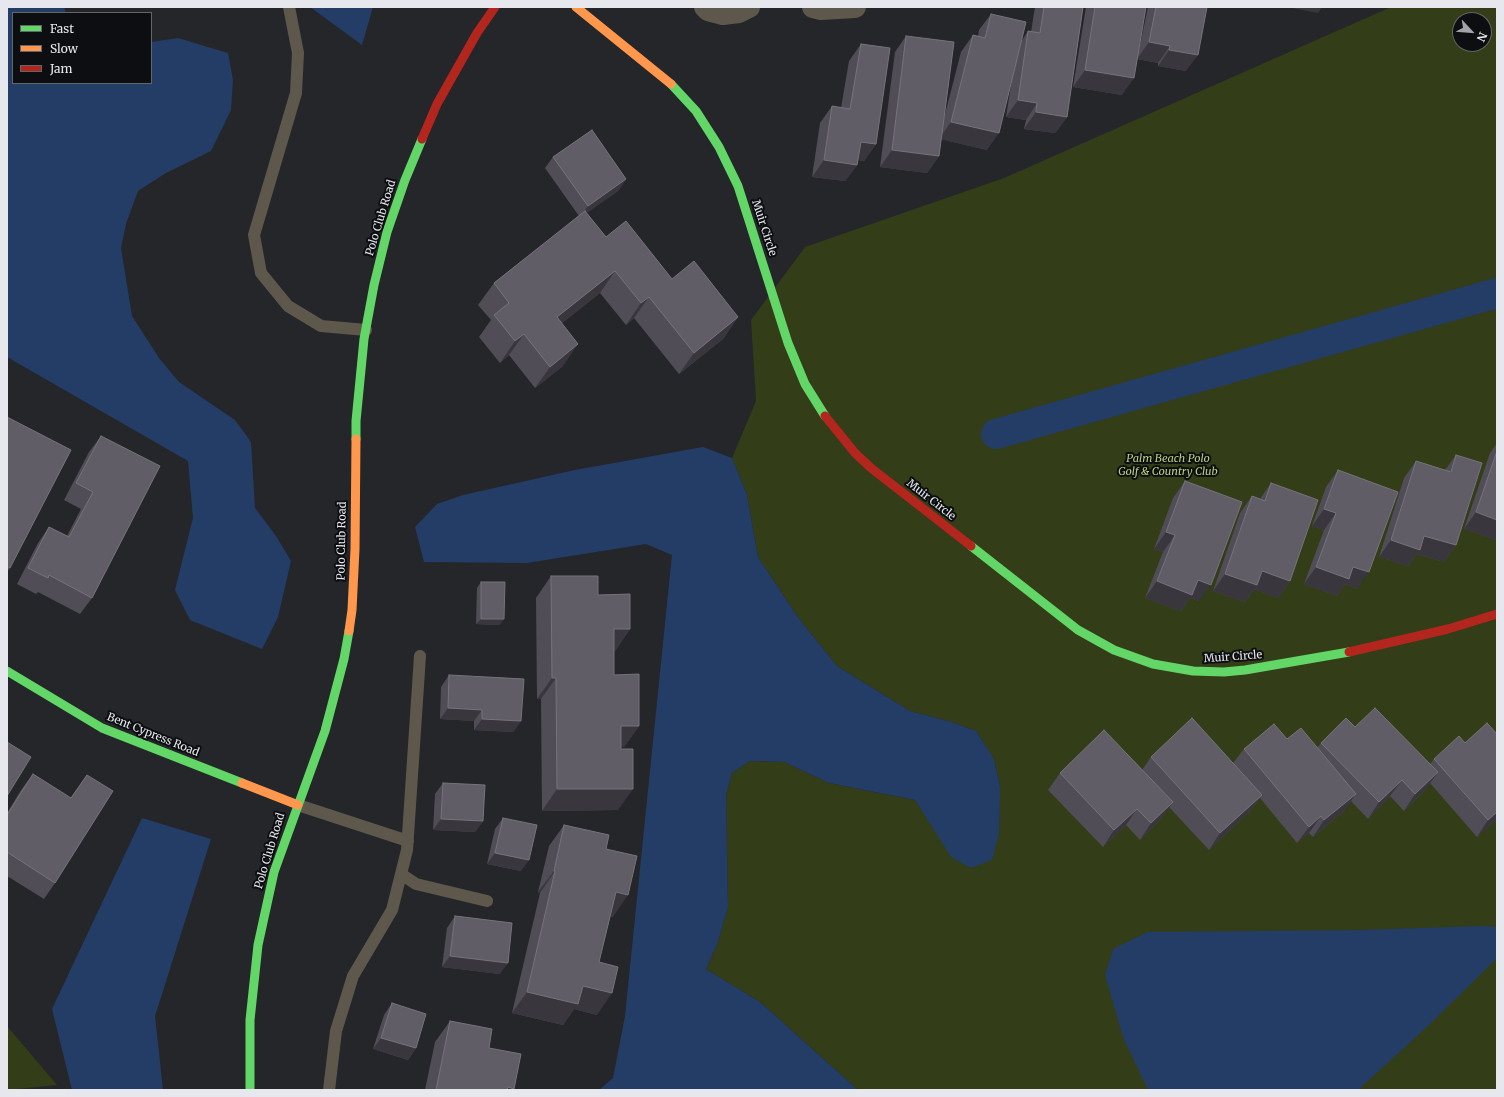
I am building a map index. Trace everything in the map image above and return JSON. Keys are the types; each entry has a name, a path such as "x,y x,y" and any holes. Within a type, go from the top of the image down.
{"street":[{"name":"Polo Club Road","path":"250,1090 250,1020 258,945 274,872 325,731 344,659 352,610 355,549 356,421 366,330 374,285 387,232 404,180 437,104 477,33 495,7"},
{"name":"Muir Circle","path":"576,7 667,79 696,111 719,147 738,186 788,343 805,384 827,420 855,453 871,468 1078,630 1114,650 1153,664 1193,671 1224,672 1245,670 1344,653 1448,629 1497,614"},
{"path":"705,7 708,10 723,14 739,12 749,7"},
{"path":"813,7 821,9 854,7"},
{"name":"Bent Cypress Road","path":"7,672 102,728 298,805"}],"lane":[{"path":"289,7 298,53 296,93 254,236 261,273 288,306 321,326 366,330"},
{"path":"329,1090 336,1031 353,976 392,910 407,850 420,656"},
{"path":"298,805 408,841"},
{"path":"401,874 416,884 487,901"}],"green space":[{"name":"Palm Beach Polo Golf & Country Club","path":"1391,7 1497,7 1497,1090 858,1090 760,1002 706,969 718,942 728,907 726,795 732,773 750,761 784,762 829,783 915,800 933,827 1000,787 994,759 976,731 952,722 910,711 837,666 797,616 758,557 747,495 732,458 756,401 751,320 805,247 1004,178"},
{"path":"7,1026 57,1085 7,1090"}],"water":[{"path":"7,7 64,7 66,12 12,12 12,84 152,84 152,42 178,38 228,53 233,80 231,110 211,151 166,173 138,191 126,224 121,248 132,316 159,358 179,382 235,420 251,442 255,508 276,536 291,561 278,617 262,649 190,620 175,590 193,518 188,461 7,357"},
{"path":"310,7 373,7 362,45"},
{"path":"703,447 732,458 747,495 758,557 797,616 837,666 910,711 952,722 976,731 994,759 1000,787 999,833 992,860 971,868 951,857 915,800 829,783 784,762 750,761 732,773 726,795 728,907 718,942 706,969 760,1002 858,1090 599,1090 613,1078 625,1016 672,555 646,544 527,563 424,562 415,527 437,504 463,495 575,470"},
{"path":"142,818 211,839 155,1016 163,1090 72,1090 52,1009"},
{"path":"1484,926 1497,927 1497,958 1431,1023 1358,1090 1148,1090 1123,1037 1105,975 1113,949 1148,932 1358,930"}],"building":[{"path":"1044,7 1083,7 1067,117 1036,112 1037,103 1018,100 1028,31 1040,33"},
{"path":"1095,7 1146,7 1134,78 1085,70"},
{"path":"1156,7 1207,7 1198,55 1169,50 1170,46 1149,42"},
{"path":"991,14 1026,22 999,133 951,122 973,35 985,38"},
{"path":"906,36 954,42 939,156 892,150"},
{"path":"861,44 890,48 876,144 861,142 857,165 824,160 832,106 850,109"},
{"path":"592,130 626,179 588,206 553,157"},
{"path":"585,211 606,237 626,221 672,279 694,261 738,317 694,353 649,297 641,303 615,271 557,317 578,344 550,367 524,334 515,341 494,315 509,303 494,283"},
{"path":"7,417 71,450 10,568 7,566"},
{"path":"101,436 160,466 92,598 49,575 48,578 28,568 49,527 69,537 93,492 76,483"},
{"path":"1497,451 1497,520 1476,512"},
{"path":"1456,455 1482,463 1456,545 1424,536 1420,550 1391,540 1416,461 1451,472"},
{"path":"1338,470 1398,492 1369,572 1353,567 1349,579 1316,567 1336,513 1324,509"},
{"path":"1185,481 1242,502 1211,585 1198,580 1192,595 1157,581 1175,535 1166,532"},
{"path":"1271,483 1318,500 1290,581 1262,571 1257,585 1225,574 1252,496 1265,501"},
{"path":"551,576 598,576 598,595 630,594 630,629 614,629 614,675 639,674 639,726 621,726 621,749 633,749 633,789 557,789 556,678 552,678"},
{"path":"481,582 505,582 504,619 481,619"},
{"path":"449,675 524,679 521,721 482,719 482,710 448,708"},
{"path":"1375,708 1438,772 1415,794 1402,780 1379,802 1321,743 1346,718 1355,727"},
{"path":"1192,718 1262,795 1220,833 1151,757"},
{"path":"1487,723 1497,734 1497,812 1488,820 1434,759 1459,736 1465,743"},
{"path":"1274,724 1287,739 1301,728 1356,794 1324,820 1321,816 1309,827 1244,749"},
{"path":"1104,730 1173,802 1151,823 1137,809 1114,830 1060,773"},
{"path":"7,742 31,757 7,796"},
{"path":"33,774 71,798 87,775 113,791 55,883 7,852 7,815"},
{"path":"443,783 485,785 483,821 441,819"},
{"path":"503,818 537,825 529,860 495,853"},
{"path":"564,825 609,835 606,849 637,856 628,895 616,892 599,962 618,967 612,993 583,986 578,1004 527,992"},
{"path":"455,916 512,923 508,963 450,956"},
{"path":"392,1003 426,1014 416,1048 381,1038"},
{"path":"450,1021 492,1029 489,1048 521,1054 514,1089 508,1087 507,1090 436,1090"}],"waterway":[{"path":"996,434 1497,293"}],"traffic: fast":[{"path":"671,84 696,111 719,147 738,186 788,343 805,384 825,416"},
{"path":"356,439 356,421 364,339 374,285 387,232 405,180 422,139"},
{"path":"971,546 1078,630 1114,650 1153,664 1193,671 1224,672 1245,670 1349,652"},
{"path":"250,1090 250,1020 258,945 274,872 325,731 344,659 349,631"},
{"path":"7,671 102,728 242,783"}],"traffic: slow":[{"path":"576,7 671,84"},
{"path":"349,631 352,610 355,549 356,439"},
{"path":"242,783 298,805"}],"traffic: jam":[{"path":"422,139 437,104 477,33 495,7"},
{"path":"825,416 855,453 871,468 971,546"},
{"path":"1349,652 1448,629 1497,614"}]}
